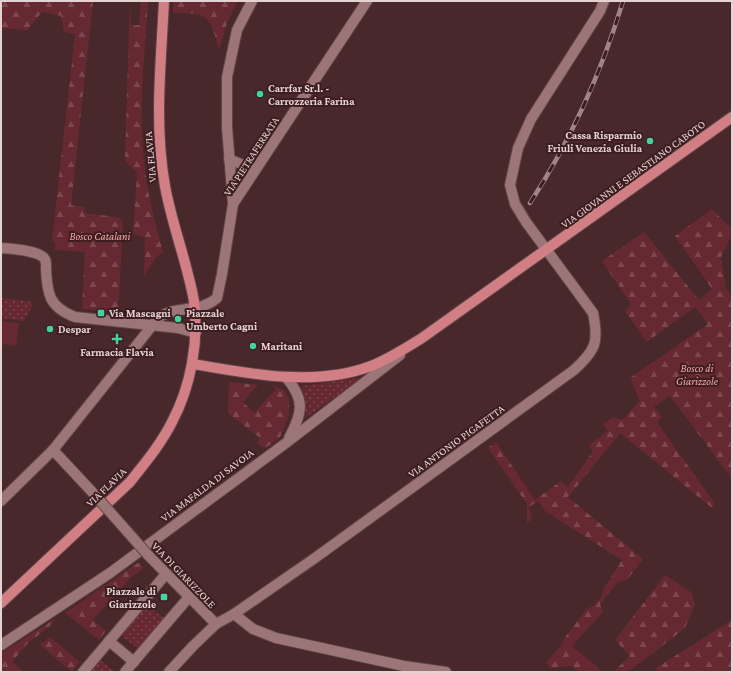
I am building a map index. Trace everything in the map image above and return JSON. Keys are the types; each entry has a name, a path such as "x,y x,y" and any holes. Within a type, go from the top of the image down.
{"main road":[{"name":"VIA FLAVIA","path":"164,1 159,109 159,146 165,187 189,277 195,308"},
{"name":"VIA GIOVANNI E SEBASTIANO CABOTO","path":"193,364 223,370 286,377 319,377 347,373 372,366 422,338 732,118"},
{"path":"193,364 196,333 195,308"},
{"name":"VIA FLAVIA","path":"1,603 130,482 146,463 172,423 182,402 193,364"}],"street":[{"path":"233,204 227,127 227,77 237,30 252,1"},
{"name":"VIA PIETRAFERRATA","path":"195,308 206,306 217,298 233,204 367,1"},
{"path":"548,250 526,222 515,204 510,185 513,168 518,148 531,119 600,11 604,1"},
{"path":"229,159 255,170"},
{"path":"1,248 36,253 44,257 46,262 47,284 50,297 64,312 75,317 178,328 196,333"},
{"name":"VIA ANTONIO PIGAFETTA","path":"234,614 436,471 574,370 585,360 595,346 596,329 593,313 548,250"},
{"path":"1,501 53,450 159,317 173,310 195,308"},
{"name":"VIA MAFALDA DI SAVOIA","path":"1,645 110,573 286,443 422,338"},
{"path":"286,377 294,386 299,396 300,411 298,423 286,443"},
{"name":"VIA DI GIARIZZOLE","path":"53,450 148,555 216,624 234,614"},
{"path":"83,672 166,574"},
{"path":"125,672 189,597"},
{"path":"234,614 252,629 276,638 404,669 446,672"},
{"path":"170,671 216,624"},
{"path":"109,641 134,662"}],"green space":[{"name":"Bosco Catalani","path":"1,1 93,1 71,205 84,207 84,213 120,218 123,224 118,312 82,309 85,252 55,250 55,243 52,241 75,34 64,32 61,16 42,12 27,30 1,28"},
{"path":"130,1 131,25 139,25 141,1 148,1 142,94 143,150 148,189 163,252 156,257 144,277 145,237 133,234 137,173 125,161"},
{"path":"173,1 238,1 227,23 219,50 213,29 206,18 201,15 173,13"},
{"name":"Bosco di Giarizzole","path":"712,209 732,230 732,234 721,257 726,289 732,297 732,479 670,396 654,407 662,417 657,422 715,504 712,508 620,433 568,497 643,559 627,580 618,582 600,604 603,612 572,646 603,672 579,672 571,666 551,668 546,663 562,644 563,640 587,609 601,598 603,590 622,560 545,511 538,501 529,507 532,518 527,524 527,504 488,448 496,442 535,500 561,481 568,487 593,451 589,445 608,431 603,424 613,417 622,420 640,401 630,378 708,324 695,307 647,342 625,311 631,304 602,261 644,232 699,300 712,289 675,236"},
{"path":"1,298 29,301 33,305 24,321 1,318"},
{"path":"1,321 19,323 16,346 1,344"},
{"path":"364,377 305,418 306,409 304,394 301,386"},
{"path":"229,382 258,385 243,402 254,413 276,389 272,385 284,390 289,399 289,415 279,439 265,448 257,444 260,438 228,413"},
{"path":"139,562 144,568 130,578 93,620 106,631 99,640 65,613"},
{"path":"665,575 691,592 695,604 685,628 627,672 613,672 630,656 615,640"},
{"path":"146,604 165,619 139,650 121,635"},
{"path":"56,618 49,627 28,643 12,662 24,672 1,672 1,653"},
{"path":"732,620 732,672 658,672 656,668"},
{"path":"50,637 80,662 72,672 40,645"},
{"path":"100,660 115,672 90,672"}],"railway":[{"path":"530,203 559,155 584,106 605,54 623,1"}],"place":[{"name":"Carrfar Sr.l. - Carrozzeria Farina","path":"260,94"},
{"name":"Cassa Risparmio Friuli Venezia Giulia","path":"650,141"},
{"name":"Via Mascagni","path":"101,313"},
{"name":"Piazzale Umberto Cagni","path":"178,319"},
{"name":"Despar","path":"50,329"},
{"name":"Farmacia Flavia","path":"117,339"},
{"name":"Maritani","path":"253,346"},
{"name":"Piazzale di Giarizzole","path":"164,597"}]}
